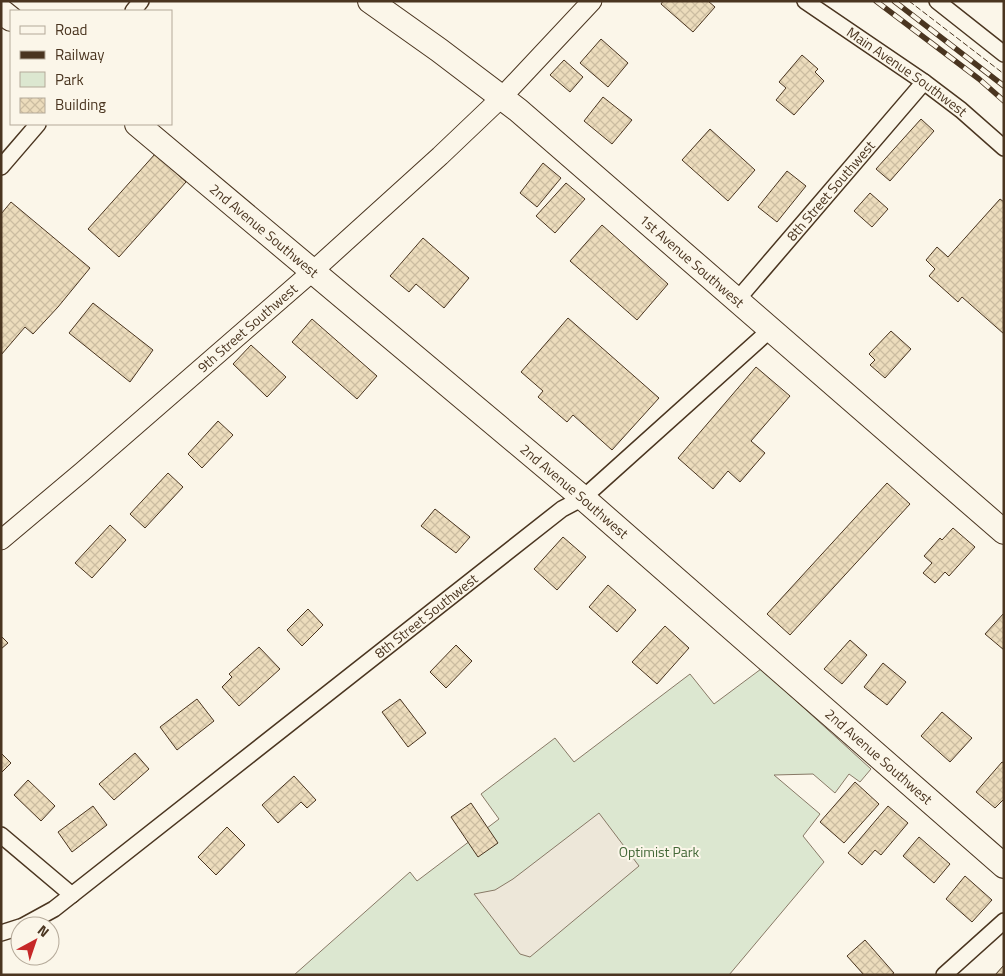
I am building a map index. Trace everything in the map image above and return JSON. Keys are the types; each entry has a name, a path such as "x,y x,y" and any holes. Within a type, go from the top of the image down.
{"main road":[{"name":"1st Avenue Southwest","path":"370,1 502,97 1004,532"},
{"name":"2nd Avenue Southwest","path":"138,125 582,498 1004,866"}],"street":[{"name":"9th Street Southwest","path":"1,540 313,271 440,156 502,97 592,1"},
{"name":"Main Avenue Southwest","path":"805,1 924,82 961,110 1004,148"},
{"path":"937,1 1004,54"},
{"name":"8th Street Southwest","path":"737,300 924,82"},
{"path":"1,167 37,125"},
{"name":"8th Street Southwest","path":"41,916 72,895 562,509 582,498 771,329"},
{"path":"1,835 72,895"},
{"path":"944,975 1004,921"}],"green space":[{"name":"Optimist Park","path":"761,669 871,769 860,782 849,774 835,793 813,774 774,775 820,814 803,836 824,862 729,975 294,975 410,872 417,881 499,819 481,794 555,738 574,762 690,674 714,704"}],"shaded area":[{"path":"599,813 639,866 530,957 520,954 474,894 495,890 513,879"}],"building":[{"path":"663,1 708,1 715,7 693,32 661,4"},
{"path":"601,39 628,63 608,87 580,63"},
{"path":"802,55 818,69 815,72 824,81 794,115 776,100 786,88 779,82"},
{"path":"564,60 583,77 570,92 550,75"},
{"path":"603,97 632,120 612,144 584,121"},
{"path":"921,119 934,131 890,181 876,169"},
{"path":"710,129 755,170 728,201 682,160"},
{"path":"155,154 186,182 119,257 88,229"},
{"path":"543,163 561,178 537,207 520,193"},
{"path":"787,171 806,186 777,222 758,207"},
{"path":"566,183 585,199 555,233 536,216"},
{"path":"870,193 888,209 872,227 854,211"},
{"path":"1000,199 1004,202 1004,334 962,297 958,302 929,276 935,269 926,260 937,247 948,257"},
{"path":"11,202 90,268 33,334 25,327 1,355 1,214"},
{"path":"602,225 668,284 637,320 570,261"},
{"path":"423,238 469,278 444,308 416,284 409,292 390,276"},
{"path":"93,303 153,350 130,382 69,333"},
{"path":"568,318 659,398 612,450 573,415 567,422 538,397 543,391 521,372"},
{"path":"312,319 377,376 357,399 292,342"},
{"path":"891,331 911,349 885,378 870,365 875,360 869,354"},
{"path":"251,345 286,377 267,397 233,364"},
{"path":"756,367 790,396 751,441 765,453 740,482 728,471 713,489 678,458"},
{"path":"218,421 233,435 202,468 188,454"},
{"path":"168,473 183,487 145,528 130,514"},
{"path":"887,483 910,504 790,635 767,614"},
{"path":"435,509 470,537 456,553 421,526"},
{"path":"110,525 126,540 92,578 75,563"},
{"path":"953,528 975,547 949,576 945,572 935,583 923,573 932,563 924,556 940,538 942,540"},
{"path":"563,537 586,557 557,590 534,569"},
{"path":"608,585 636,610 617,632 589,607"},
{"path":"308,609 323,625 302,646 287,630"},
{"path":"1004,613 1004,650 985,634"},
{"path":"665,626 689,648 657,684 632,662"},
{"path":"1,636 8,643 1,649"},
{"path":"850,640 867,655 842,684 824,669"},
{"path":"456,645 472,661 446,688 430,672"},
{"path":"259,647 280,669 239,706 222,687 232,677 229,674"},
{"path":"883,663 906,682 887,705 864,687"},
{"path":"197,699 214,721 177,750 160,727"},
{"path":"400,699 426,733 408,747 382,712"},
{"path":"942,712 972,738 950,762 921,736"},
{"path":"1,753 11,763 1,773"},
{"path":"135,753 149,769 114,800 99,784"},
{"path":"1002,762 1004,763 1004,799 995,808 976,792"},
{"path":"294,776 316,800 307,808 301,802 278,823 262,805"},
{"path":"28,780 55,806 41,821 14,795"},
{"path":"855,782 879,804 844,843 820,822"},
{"path":"471,803 498,843 478,857 451,817"},
{"path":"93,806 107,825 72,852 58,832"},
{"path":"888,806 908,823 881,855 875,850 862,865 848,853"},
{"path":"227,827 245,845 216,875 198,857"},
{"path":"919,837 950,864 934,883 903,856"},
{"path":"965,876 992,900 972,922 946,899"},
{"path":"865,940 894,973 891,975 864,975 847,956"},
{"path":"1004,965 1004,975 995,975"}],"railway":[{"path":"876,1 979,79 1004,101"},
{"path":"894,1 1004,86"}],"fence":[{"path":"909,1 1004,74"}]}
